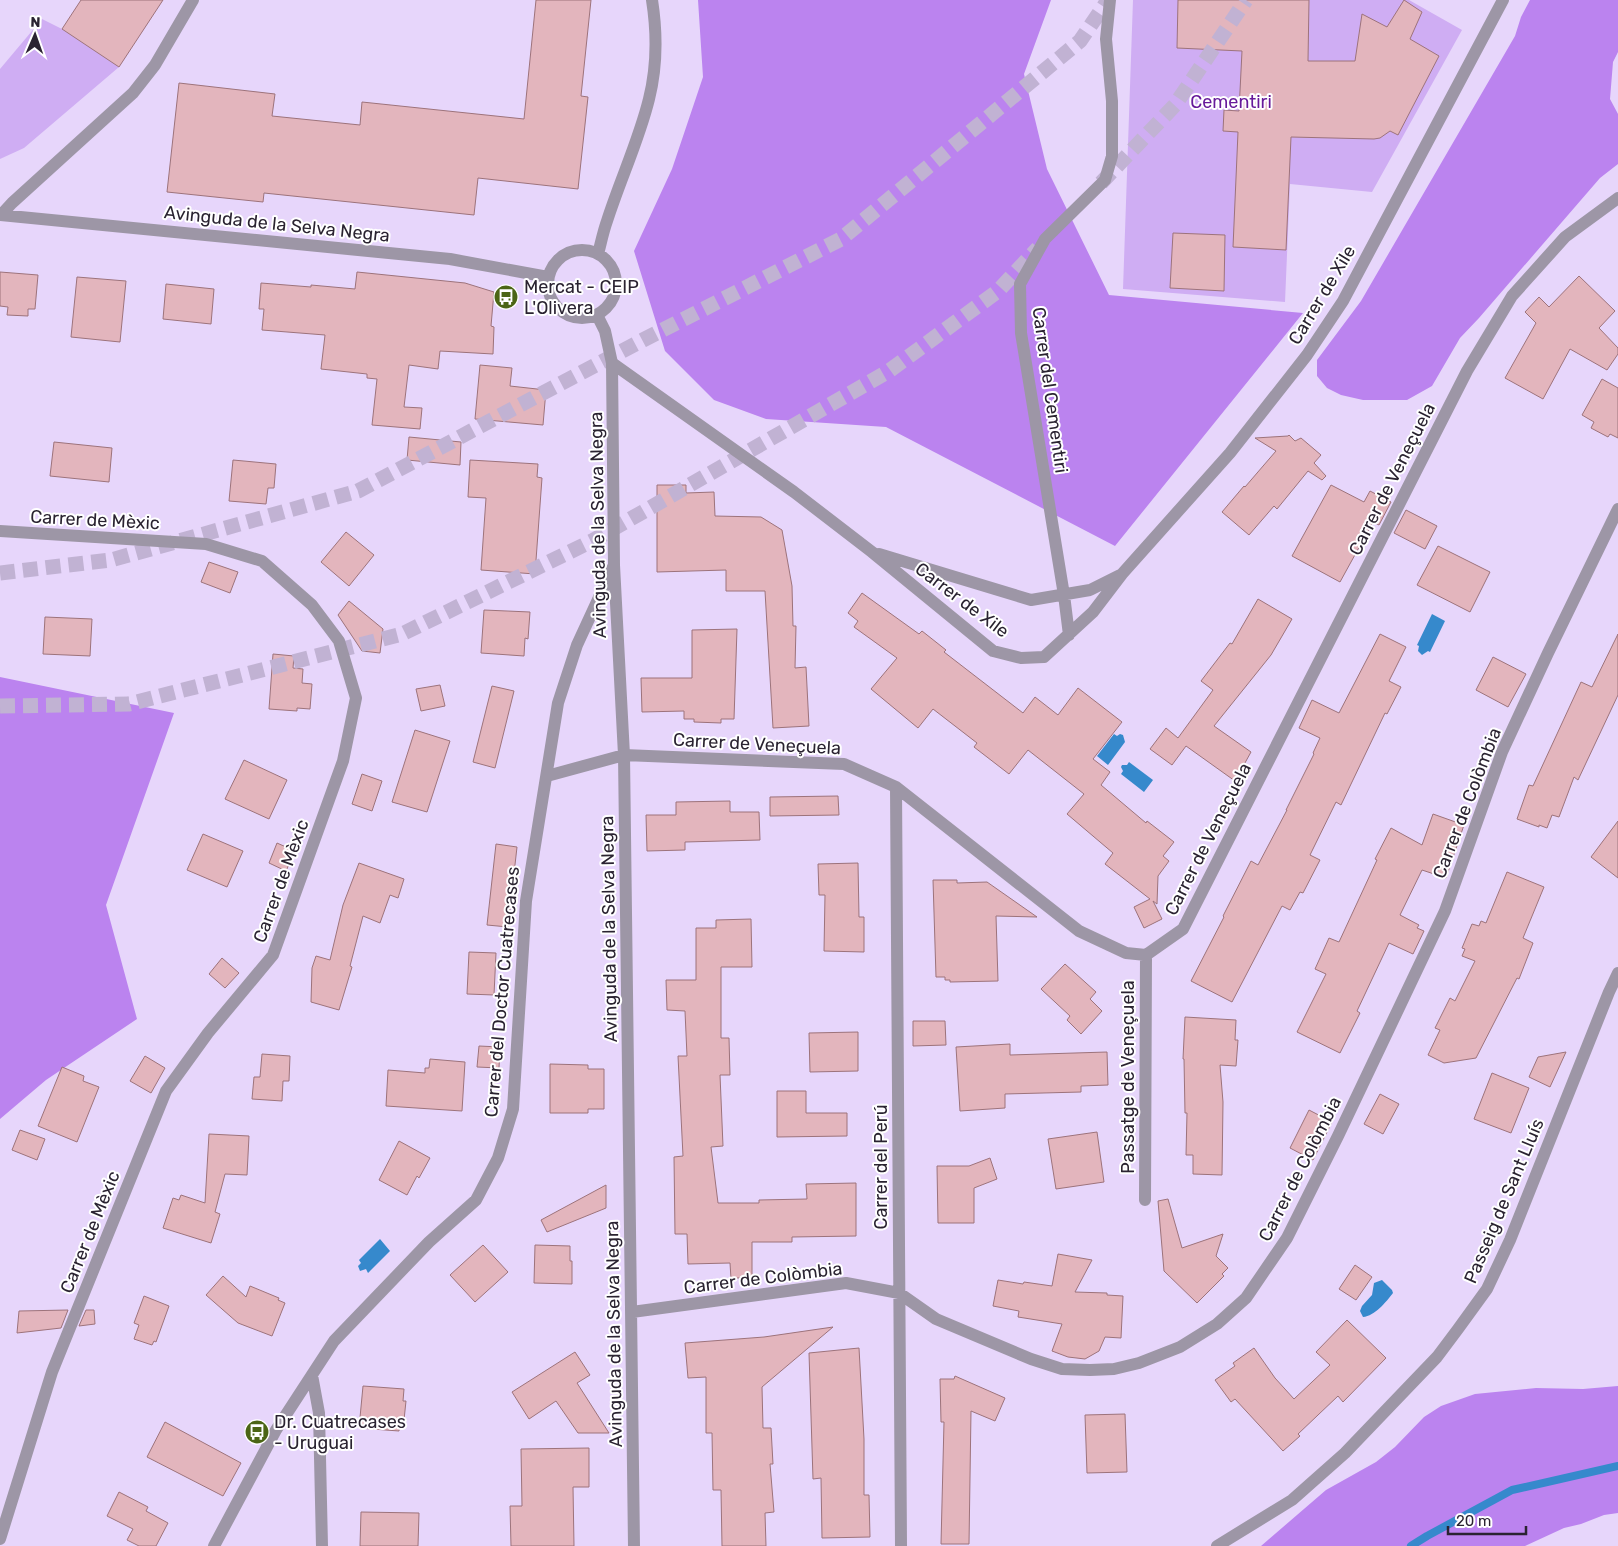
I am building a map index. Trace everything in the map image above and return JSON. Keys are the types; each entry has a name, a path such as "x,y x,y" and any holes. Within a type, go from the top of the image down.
{"street":[{"path":"1,215 133,93 155,65 193,0"},
{"path":"598,254 649,99 654,74 655,48 652,0"},
{"name":"Carrer del Cementiri","path":"1069,635 1021,333 1020,284 1045,239 1105,180 1112,156 1112,101 1106,39 1110,0"},
{"name":"Carrer de Xile","path":"612,363 794,492 872,552 993,651 1022,658 1044,657 1093,612 1122,574 1230,453 1307,355 1343,301 1503,0"},
{"name":"Carrer de Veneçuela","path":"547,776 624,755 844,764 896,787 1079,931 1126,953 1146,954 1183,929 1466,371 1512,296 1564,237 1618,198"},
{"name":"Avinguda de la Selva Negra","path":"1,215 450,259 548,278"},
{"path":"580,250 598,254 612,267 616,278 614,298 611,303 597,315 585,318 578,318 561,311 556,307 550,296 548,278 553,266 557,260 567,254 580,250"},
{"name":"Avinguda de la Selva Negra","path":"597,315 605,331 612,363 614,565 624,755 634,1546"},
{"name":"Carrer de Colòmbia","path":"632,1312 846,1283 899,1292 936,1319 1031,1359 1062,1368 1090,1370 1114,1369 1139,1363 1180,1347 1217,1324 1246,1298 1287,1238 1338,1136 1445,911 1502,752 1618,509"},
{"name":"Carrer de Mèxic","path":"0,531 206,544 262,562 312,605 339,641 356,698 343,761 273,955 208,1033 166,1091 52,1372 0,1540"},
{"name":"Carrer de Xile","path":"872,552 1031,600 1090,590 1122,574"},
{"name":"Carrer del Doctor Cuatrecases","path":"214,1546 276,1430 334,1340 428,1242 476,1200 498,1158 512,1109 526,901 558,703 577,644 614,565"},
{"name":"Carrer del Perú","path":"896,787 901,1546"},
{"name":"Passatge de Veneçuela","path":"1145,1200 1146,954"},
{"name":"Passeig de Sant Lluís","path":"1217,1546 1292,1500 1345,1453 1437,1358 1487,1289 1510,1240 1618,973"},
{"path":"312,1375 318,1413 322,1546"}],"green space":[{"name":"Cementiri","path":"1133,0 1409,0 1462,30 1372,192 1290,184 1285,302 1123,289"},
{"path":"42,19 62,29 119,67 24,148 0,159 0,69"}],"shaded area":[{"path":"698,0 1051,0 1024,74 1047,169 1109,295 1303,313 1115,546 886,427 766,419 714,400 665,351 634,251 672,169 703,77"},
{"path":"1530,0 1618,0 1618,52 1613,62 1610,99 1618,114 1618,164 1600,178 1460,338 1432,386 1407,400 1363,400 1341,395 1327,388 1317,376 1317,360 1361,301 1515,36 1521,17"},
{"path":"0,677 174,713 106,905 137,1019 46,1080 0,1119"},
{"path":"1618,1386 1618,1513 1604,1515 1564,1528 1525,1546 1261,1546 1326,1490 1376,1462 1395,1447 1424,1417 1441,1406 1475,1394 1536,1388 1583,1389"}],"water":[{"path":"1432,614 1445,621 1430,652 1428,651 1422,655 1418,651 1419,646 1417,645"},
{"path":"1114,734 1117,736 1123,735 1125,742 1108,765 1097,756"},
{"path":"1129,762 1153,780 1144,792 1121,774 1123,771 1122,765 1127,765"},
{"path":"380,1239 390,1251 368,1273 366,1269 360,1271 358,1266 361,1263 359,1260"},
{"path":"1382,1280 1393,1293 1376,1311 1363,1317 1360,1311 1362,1306 1372,1295 1374,1283"}],"building":[{"path":"81,0 163,0 119,67 62,29"},
{"path":"536,0 591,0 581,96 588,97 578,189 478,178 474,215 264,193 263,202 167,192 179,83 275,94 272,116 360,125 362,102 524,119"},
{"path":"1178,0 1309,0 1308,61 1355,61 1362,14 1387,27 1404,0 1422,12 1410,39 1439,56 1398,135 1390,131 1380,138 1374,139 1291,137 1286,250 1233,247 1238,132 1223,131 1224,110 1239,111 1242,51 1177,48"},
{"path":"1173,233 1225,235 1224,291 1170,288"},
{"path":"0,272 38,275 35,309 28,309 28,316 7,315 8,307 0,306"},
{"path":"357,272 465,283 494,292 491,326 494,327 493,354 440,351 438,369 409,365 404,407 422,408 420,429 372,425 377,379 367,378 367,374 321,369 325,335 262,330 264,309 259,309 261,283 355,289"},
{"path":"1579,276 1615,311 1599,328 1618,348 1618,354 1607,370 1570,349 1543,399 1505,378 1536,323 1525,312 1539,297 1549,307"},
{"path":"77,277 126,281 120,342 71,337"},
{"path":"166,284 214,289 211,324 163,319"},
{"path":"480,365 512,368 510,386 546,390 543,425 475,419"},
{"path":"1602,379 1618,388 1618,438 1610,434 1608,437 1591,428 1594,422 1582,415"},
{"path":"1289,435 1295,441 1301,438 1321,455 1314,463 1326,476 1322,480 1308,471 1277,509 1274,506 1249,535 1222,512 1276,451 1255,438"},
{"path":"409,437 461,442 460,465 407,460"},
{"path":"54,442 112,448 109,482 50,476"},
{"path":"233,460 276,464 274,488 268,488 266,504 229,501"},
{"path":"470,460 538,464 537,477 542,478 535,574 481,570 486,498 468,497"},
{"path":"657,485 686,485 686,493 714,492 715,516 761,517 782,530 792,586 793,626 796,626 795,668 806,667 809,726 773,728 765,591 726,591 726,570 657,572"},
{"path":"1331,485 1364,502 1370,491 1391,502 1379,525 1373,522 1340,582 1292,556"},
{"path":"1406,510 1437,526 1425,549 1394,533"},
{"path":"346,532 374,555 349,586 321,562"},
{"path":"1438,546 1490,572 1470,612 1417,585"},
{"path":"209,562 238,572 230,593 201,582"},
{"path":"862,593 919,634 922,631 946,650 944,652 1023,713 1035,697 1058,715 1078,688 1122,722 1093,759 1110,772 1101,785 1146,823 1147,821 1174,842 1163,856 1169,861 1158,876 1157,904 1153,901 1162,919 1144,928 1134,907 1150,899 1105,864 1113,853 1067,814 1084,794 1028,750 1009,774 974,747 977,743 933,709 918,728 871,689 897,658 854,627 858,621 848,613"},
{"path":"1258,599 1292,619 1271,655 1214,726 1251,752 1235,781 1186,746 1172,765 1150,749 1166,728 1178,738 1213,690 1201,681 1230,643 1232,644"},
{"path":"349,601 383,629 380,653 362,651 338,615"},
{"path":"484,610 530,612 528,639 525,638 524,656 481,653"},
{"path":"45,617 92,619 90,656 43,654"},
{"path":"737,629 734,719 721,719 721,723 694,722 694,719 684,719 684,711 642,712 641,678 692,678 692,630"},
{"path":"1380,634 1406,647 1389,681 1401,687 1387,714 1385,713 1341,805 1336,802 1310,855 1320,860 1303,893 1300,892 1290,910 1282,906 1232,1002 1191,981 1251,861 1258,865 1314,754 1320,738 1299,728 1312,700 1339,713"},
{"path":"1618,634 1618,695 1578,780 1574,777 1559,817 1552,815 1547,828 1517,819 1529,785 1533,786 1581,682 1592,687"},
{"path":"273,654 294,656 293,668 303,669 302,683 312,684 310,709 297,708 297,711 269,709"},
{"path":"1493,657 1526,674 1508,707 1476,690"},
{"path":"440,685 445,706 421,711 416,689"},
{"path":"492,686 514,691 495,768 473,762"},
{"path":"415,730 450,741 427,812 392,802"},
{"path":"244,760 287,780 269,819 225,799"},
{"path":"362,774 382,781 372,811 352,804"},
{"path":"838,796 839,815 770,816 770,797"},
{"path":"730,801 730,812 759,812 760,840 685,842 685,850 647,851 646,815 676,815 676,802"},
{"path":"1433,814 1464,825 1446,878 1422,870 1400,915 1419,925 1417,928 1424,931 1413,954 1389,943 1357,1011 1360,1013 1340,1053 1297,1032 1326,974 1315,969 1329,938 1339,942 1377,860 1375,859 1391,828 1422,845"},
{"path":"1618,821 1618,878 1591,857"},
{"path":"203,834 243,851 227,887 187,870"},
{"path":"277,843 295,851 286,871 269,863"},
{"path":"496,844 517,847 508,927 487,925"},
{"path":"359,863 404,879 398,898 390,895 380,923 363,916 350,966 352,967 339,1010 311,1002 312,968 316,956 330,960 343,905"},
{"path":"858,863 859,917 864,917 864,952 824,951 825,895 819,895 818,864"},
{"path":"1507,872 1544,887 1523,938 1533,943 1519,979 1517,978 1476,1058 1444,1063 1428,1055 1440,1030 1435,1028 1450,998 1455,1001 1475,961 1462,956 1465,949 1462,948 1472,924 1479,926 1481,921 1486,923"},
{"path":"933,880 957,880 957,883 987,882 1037,917 996,916 998,981 950,982 950,980 945,980 945,977 936,977"},
{"path":"751,919 752,967 721,967 721,1038 729,1038 730,1075 720,1075 723,1146 711,1147 718,1203 759,1203 759,1200 807,1199 806,1184 856,1183 856,1236 792,1237 792,1242 752,1242 752,1276 731,1279 730,1263 688,1264 687,1234 675,1234 674,1157 683,1156 678,1056 687,1056 685,1011 667,1010 666,980 696,980 696,928 716,928 716,920"},
{"path":"469,952 496,953 494,995 467,994"},
{"path":"222,958 239,973 225,988 209,974"},
{"path":"1065,964 1096,992 1090,999 1102,1011 1081,1034 1067,1020 1070,1016 1041,989"},
{"path":"1185,1017 1236,1020 1235,1040 1238,1040 1236,1066 1220,1065 1223,1102 1222,1175 1193,1174 1193,1155 1186,1155 1187,1113 1185,1113 1183,1059"},
{"path":"913,1021 945,1021 946,1045 913,1046"},
{"path":"858,1032 858,1071 810,1072 809,1033"},
{"path":"1010,1044 1010,1055 1107,1052 1108,1085 1081,1086 1081,1092 1005,1094 1005,1108 960,1111 956,1047"},
{"path":"479,1046 500,1047 499,1068 477,1067"},
{"path":"1566,1052 1550,1087 1529,1077 1538,1057"},
{"path":"262,1054 290,1056 289,1081 283,1081 282,1101 252,1099 254,1077 260,1077"},
{"path":"145,1056 165,1068 151,1093 130,1081"},
{"path":"430,1059 465,1062 462,1111 386,1106 388,1070 425,1073 425,1068 429,1068"},
{"path":"550,1064 588,1065 588,1069 604,1069 604,1109 588,1109 588,1113 550,1113"},
{"path":"62,1067 84,1076 83,1081 99,1087 77,1142 38,1126"},
{"path":"1492,1073 1529,1088 1511,1133 1474,1119"},
{"path":"777,1091 806,1091 806,1113 847,1113 847,1136 777,1137"},
{"path":"1380,1094 1399,1104 1383,1134 1364,1124"},
{"path":"1309,1110 1332,1122 1313,1160 1290,1148"},
{"path":"20,1130 45,1139 37,1160 12,1150"},
{"path":"1097,1132 1104,1182 1056,1189 1048,1139"},
{"path":"209,1134 249,1136 247,1175 225,1174 215,1212 220,1214 211,1243 163,1228 173,1198 179,1200 181,1195 205,1203"},
{"path":"399,1141 430,1158 419,1178 417,1176 407,1195 379,1180"},
{"path":"990,1158 997,1179 974,1188 974,1223 938,1223 937,1166 969,1166"},
{"path":"606,1185 606,1208 547,1232 541,1220"},
{"path":"1168,1199 1182,1248 1223,1234 1216,1256 1228,1268 1222,1274 1224,1276 1197,1303 1164,1271 1158,1201"},
{"path":"483,1245 508,1272 475,1302 450,1275"},
{"path":"535,1245 570,1246 572,1284 534,1283"},
{"path":"1058,1254 1092,1260 1075,1292 1107,1293 1107,1295 1123,1296 1121,1338 1105,1337 1099,1351 1085,1359 1068,1357 1052,1351 1062,1324 1018,1317 1019,1311 993,1306 998,1280 1052,1286"},
{"path":"1355,1265 1372,1277 1356,1300 1339,1289"},
{"path":"223,1276 246,1297 250,1286 279,1298 278,1300 285,1303 272,1336 238,1323 206,1295"},
{"path":"144,1296 169,1306 156,1342 154,1341 152,1345 134,1339 139,1325 134,1323"},
{"path":"68,1310 61,1328 17,1333 19,1311"},
{"path":"86,1310 94,1310 95,1324 79,1326"},
{"path":"1347,1320 1386,1358 1343,1402 1338,1396 1283,1451 1235,1399 1231,1402 1215,1380 1235,1366 1233,1363 1254,1348 1275,1378 1294,1399 1330,1365 1316,1352"},
{"path":"833,1327 762,1387 763,1428 771,1428 773,1464 770,1464 774,1512 765,1513 766,1546 722,1546 721,1490 713,1490 712,1433 706,1433 706,1377 688,1378 685,1343 764,1337"},
{"path":"859,1348 864,1439 864,1495 869,1495 870,1537 822,1538 821,1478 813,1479 809,1353"},
{"path":"575,1352 590,1375 577,1383 609,1433 578,1433 556,1401 529,1419 512,1392"},
{"path":"955,1376 1005,1398 995,1421 971,1411 969,1544 941,1544 944,1422 941,1422 940,1379 954,1379"},
{"path":"363,1386 404,1389 403,1401 406,1401 404,1420 400,1420 399,1431 359,1428"},
{"path":"1125,1414 1127,1472 1087,1473 1085,1415"},
{"path":"165,1422 241,1463 223,1496 147,1457"},
{"path":"589,1448 589,1487 573,1487 574,1546 511,1546 510,1506 522,1506 521,1449"},
{"path":"119,1492 148,1507 146,1511 168,1523 156,1546 139,1546 127,1540 133,1529 107,1516"},
{"path":"361,1512 419,1513 418,1546 360,1546"}],"waterway":[{"path":"1411,1546 1512,1490 1618,1466"}],"tunnel":[{"path":"0,573 111,560 358,491 643,340 841,239 1080,41 1108,0"},
{"path":"1101,183 1175,105 1246,0"},
{"path":"0,706 129,704 402,634 592,541 889,371 998,291 1038,248"}],"place":[{"name":"Mercat - CEIP L'Olivera","path":"506,297"},
{"name":"Dr. Cuatrecases - Uruguai","path":"257,1432"}]}
